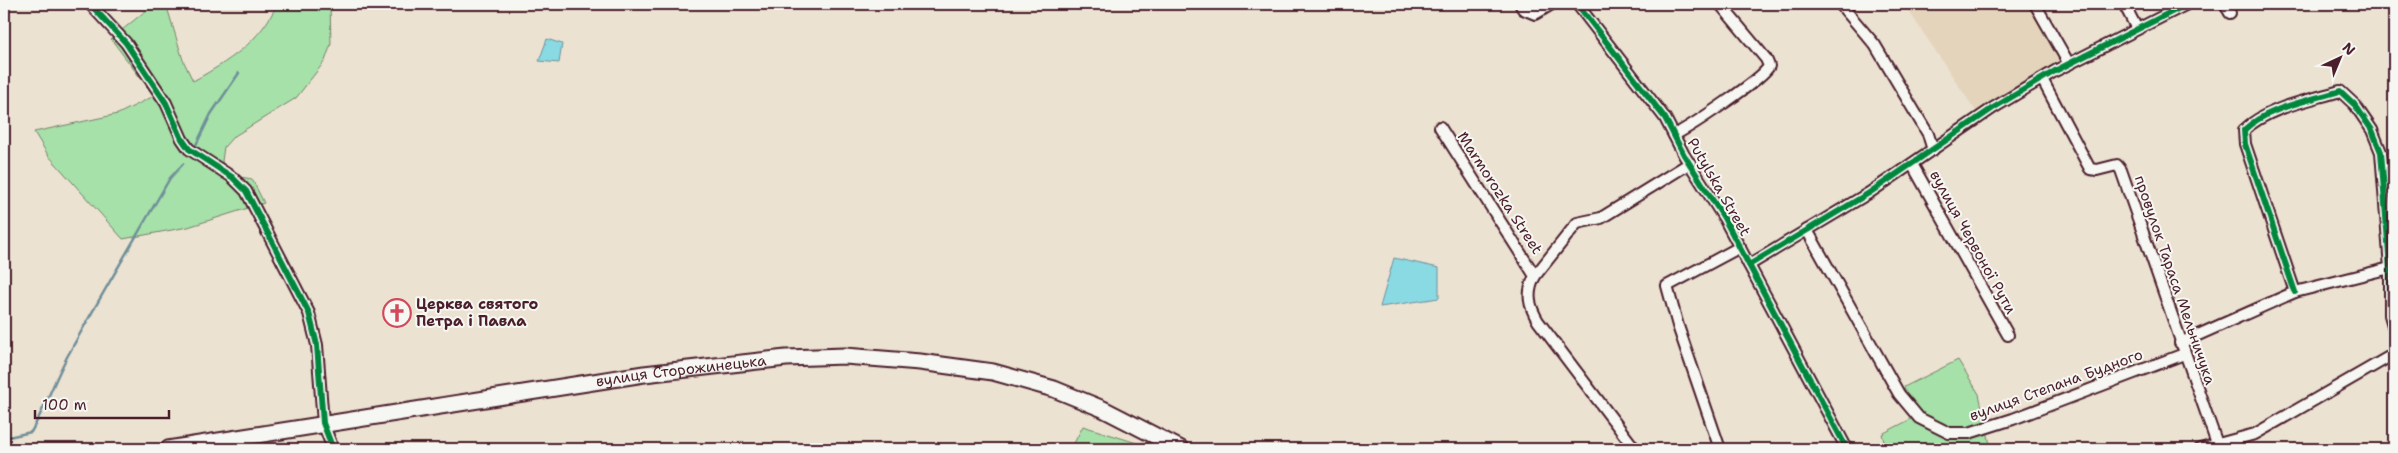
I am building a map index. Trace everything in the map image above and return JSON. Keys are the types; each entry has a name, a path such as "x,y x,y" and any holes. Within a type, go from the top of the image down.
{"main road":[{"name":"вулиця Сторожинецька","path":"168,449 323,423 644,374 786,358 845,356 920,362 1002,375 1054,389 1103,409 1181,449"}],"street":[{"path":"90,4 131,50 166,103 182,139 189,149 232,177 246,191 309,313 317,345 323,423 333,449"},
{"path":"1520,4 1523,8 1536,14 1552,4"},
{"name":"Putylska Street","path":"1577,4 1656,104 1740,247 1848,449"},
{"path":"1674,135 1694,123 1762,74 1769,66 1766,59 1720,4"},
{"path":"1840,4 1874,45 1928,134 1933,150"},
{"path":"2035,4 2069,64"},
{"path":"2124,4 2137,29"},
{"path":"1749,266 1912,164 1993,108 2069,64 2187,4"},
{"name":"провулок Тараса Мельничука","path":"2042,79 2090,168 2097,170 2117,165 2121,170 2180,343 2217,444"},
{"path":"2294,292 2246,144 2244,130 2255,119 2340,91 2361,113 2372,130 2381,152 2390,268 2390,316 2394,329"},
{"name":"Marmorozka Street","path":"1440,127 1535,276 1530,285 1529,306 1538,322 1635,449"},
{"path":"1535,276 1577,223 1601,218 1690,163"},
{"name":"вулиця Червоної Рути","path":"1912,164 2008,335"},
{"name":"вулиця Степана Будного","path":"1807,230 1899,394 1919,418 1949,433 1969,433 2013,419 2184,354"},
{"path":"1720,449 1678,326 1667,286 1740,247"},
{"path":"2180,343 2294,292 2390,268"},
{"path":"2200,449 2255,434 2394,354"}],"shaded area":[{"path":"1904,4 2031,4 2066,62 1977,113"}],"green space":[{"path":"154,4 166,4 183,60 193,81 231,58 253,40 277,4 330,4 331,44 325,61 296,98 233,137 224,147 222,161 228,175 252,179 264,203 188,227 123,239 48,155 34,132 118,114 154,96 111,39"},
{"path":"1958,360 1979,394 1991,449 1886,449 1882,434 1913,418 1904,387"},
{"path":"1083,426 1143,445 1149,449 1071,449"}],"water":[{"path":"547,39 562,44 559,63 539,61"},
{"path":"1394,258 1439,268 1439,298 1380,307"}],"waterway":[{"path":"194,149 211,114 239,73"},
{"path":"4,438 31,432 62,366 92,312 170,178 183,164"}],"cycle path":[{"path":"90,4 126,43 166,103 182,139 189,149 232,177 246,191 309,313 317,345 323,423 333,449"},
{"path":"1577,4 1665,118 1684,155 1724,218 1847,449"},
{"path":"1749,265 1869,193 1993,108 2055,71 2187,4"},
{"path":"2295,292 2245,144 2244,130 2276,110 2340,91 2355,105 2372,130 2381,152 2390,268 2390,315 2394,329"}],"place":[{"name":"Церква святого Петра і Павла","path":"397,313"}]}
